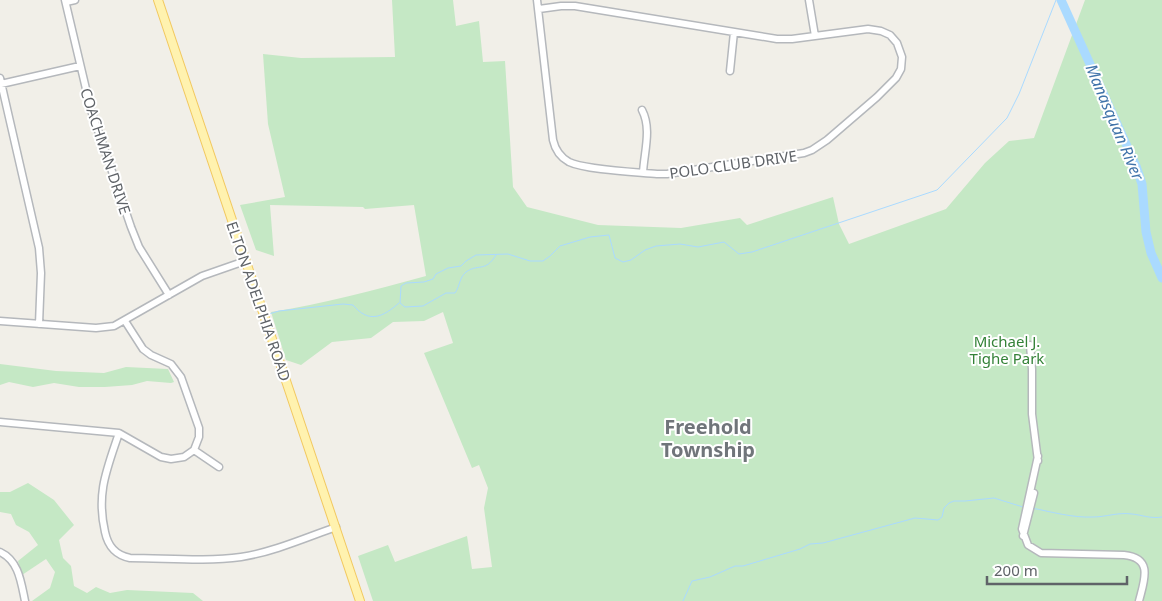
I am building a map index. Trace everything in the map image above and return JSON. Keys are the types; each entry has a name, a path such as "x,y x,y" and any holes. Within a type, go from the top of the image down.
{"main road":[{"name":"ELTON ADELPHIA ROAD","path":"158,0 360,601"}],"street":[{"path":"65,1 75,0"},
{"name":"POLO CLUB DRIVE","path":"537,0 550,119 553,140 556,150 565,160 575,164 667,174 804,153 827,140 893,82 899,73 902,57 900,48 893,38 881,31 868,29 784,40 575,6 538,9"},
{"path":"809,0 815,36"},
{"name":"COACHMAN DRIVE","path":"65,1 91,110 133,232 168,295"},
{"path":"730,71 734,32"},
{"path":"38,324 41,273 39,248 1,81 80,66"},
{"path":"642,110 647,119 648,129 644,173"},
{"path":"0,321 101,328 114,326 202,276 245,261"},
{"path":"0,422 119,433 165,458 180,458 194,450 199,437 199,428 182,377 171,364 143,350 125,321"},
{"path":"1030,345 1032,414 1038,456 1029,507 1022,529 1023,536 1030,548 1041,553 1124,555 1135,557 1143,564 1145,572 1139,601"},
{"path":"119,433 103,482 100,506 108,543 115,552 121,555 140,558 240,557 267,551 336,527"},
{"path":"194,450 219,466"},
{"path":"0,552 9,558 16,567 24,601"}],"green space":[{"name":"Michael J. Tighe Park","path":"392,0 453,0 456,26 479,21 483,62 505,61 513,187 527,207 598,225 681,228 740,218 747,225 833,197 839,224 849,244 946,209 985,163 1009,141 1034,138 1085,0 1162,0 1162,601 373,601 358,556 388,545 395,562 467,536 472,569 492,567 484,508 488,488 479,465 472,468 424,353 453,343 443,312 424,321 393,322 371,338 332,342 301,365 286,360 271,312 329,301 426,276 414,205 365,209 363,207 270,205 274,256 256,250 240,205 285,197 268,124 263,54 301,58 395,57"},
{"path":"0,364 56,371 104,373 126,367 168,369 174,382 147,381 132,385 105,387 79,387 54,383 33,387 9,382 0,385"},
{"path":"28,483 54,500 74,525 59,540 63,558 71,566 74,586 87,593 96,587 110,593 127,590 193,593 203,601 32,601 50,588 55,572 46,559 22,575 18,561 38,545 29,532 16,525 11,514 0,512 0,492 10,492"}],"waterway":[{"path":"496,255 485,266 466,272 455,293 446,293 423,306 405,307 400,303 401,286 406,283 424,282 433,279 436,274 448,268 461,266 476,255 508,254 530,261 543,261 560,246 590,237 609,235 615,258 623,262 631,260 645,250 656,246 680,244 698,247 724,242 739,254 752,252 937,190 1007,118 1019,94 1056,0"},
{"name":"Manasquan River","path":"1061,0 1136,166 1142,184 1146,232 1151,253 1162,278"},
{"path":"269,314 279,311 343,304 353,305 365,315 376,316 382,315 399,303"},
{"path":"683,601 692,581 710,577 735,566 743,566 800,549 810,544 823,543 915,518 938,520 942,517 944,508 954,501 994,498 1023,507"},
{"path":"1032,508 1078,517 1098,517 1117,514 1162,517"}],"district":[{"name":"Freehold Township","path":"708,438"}]}
